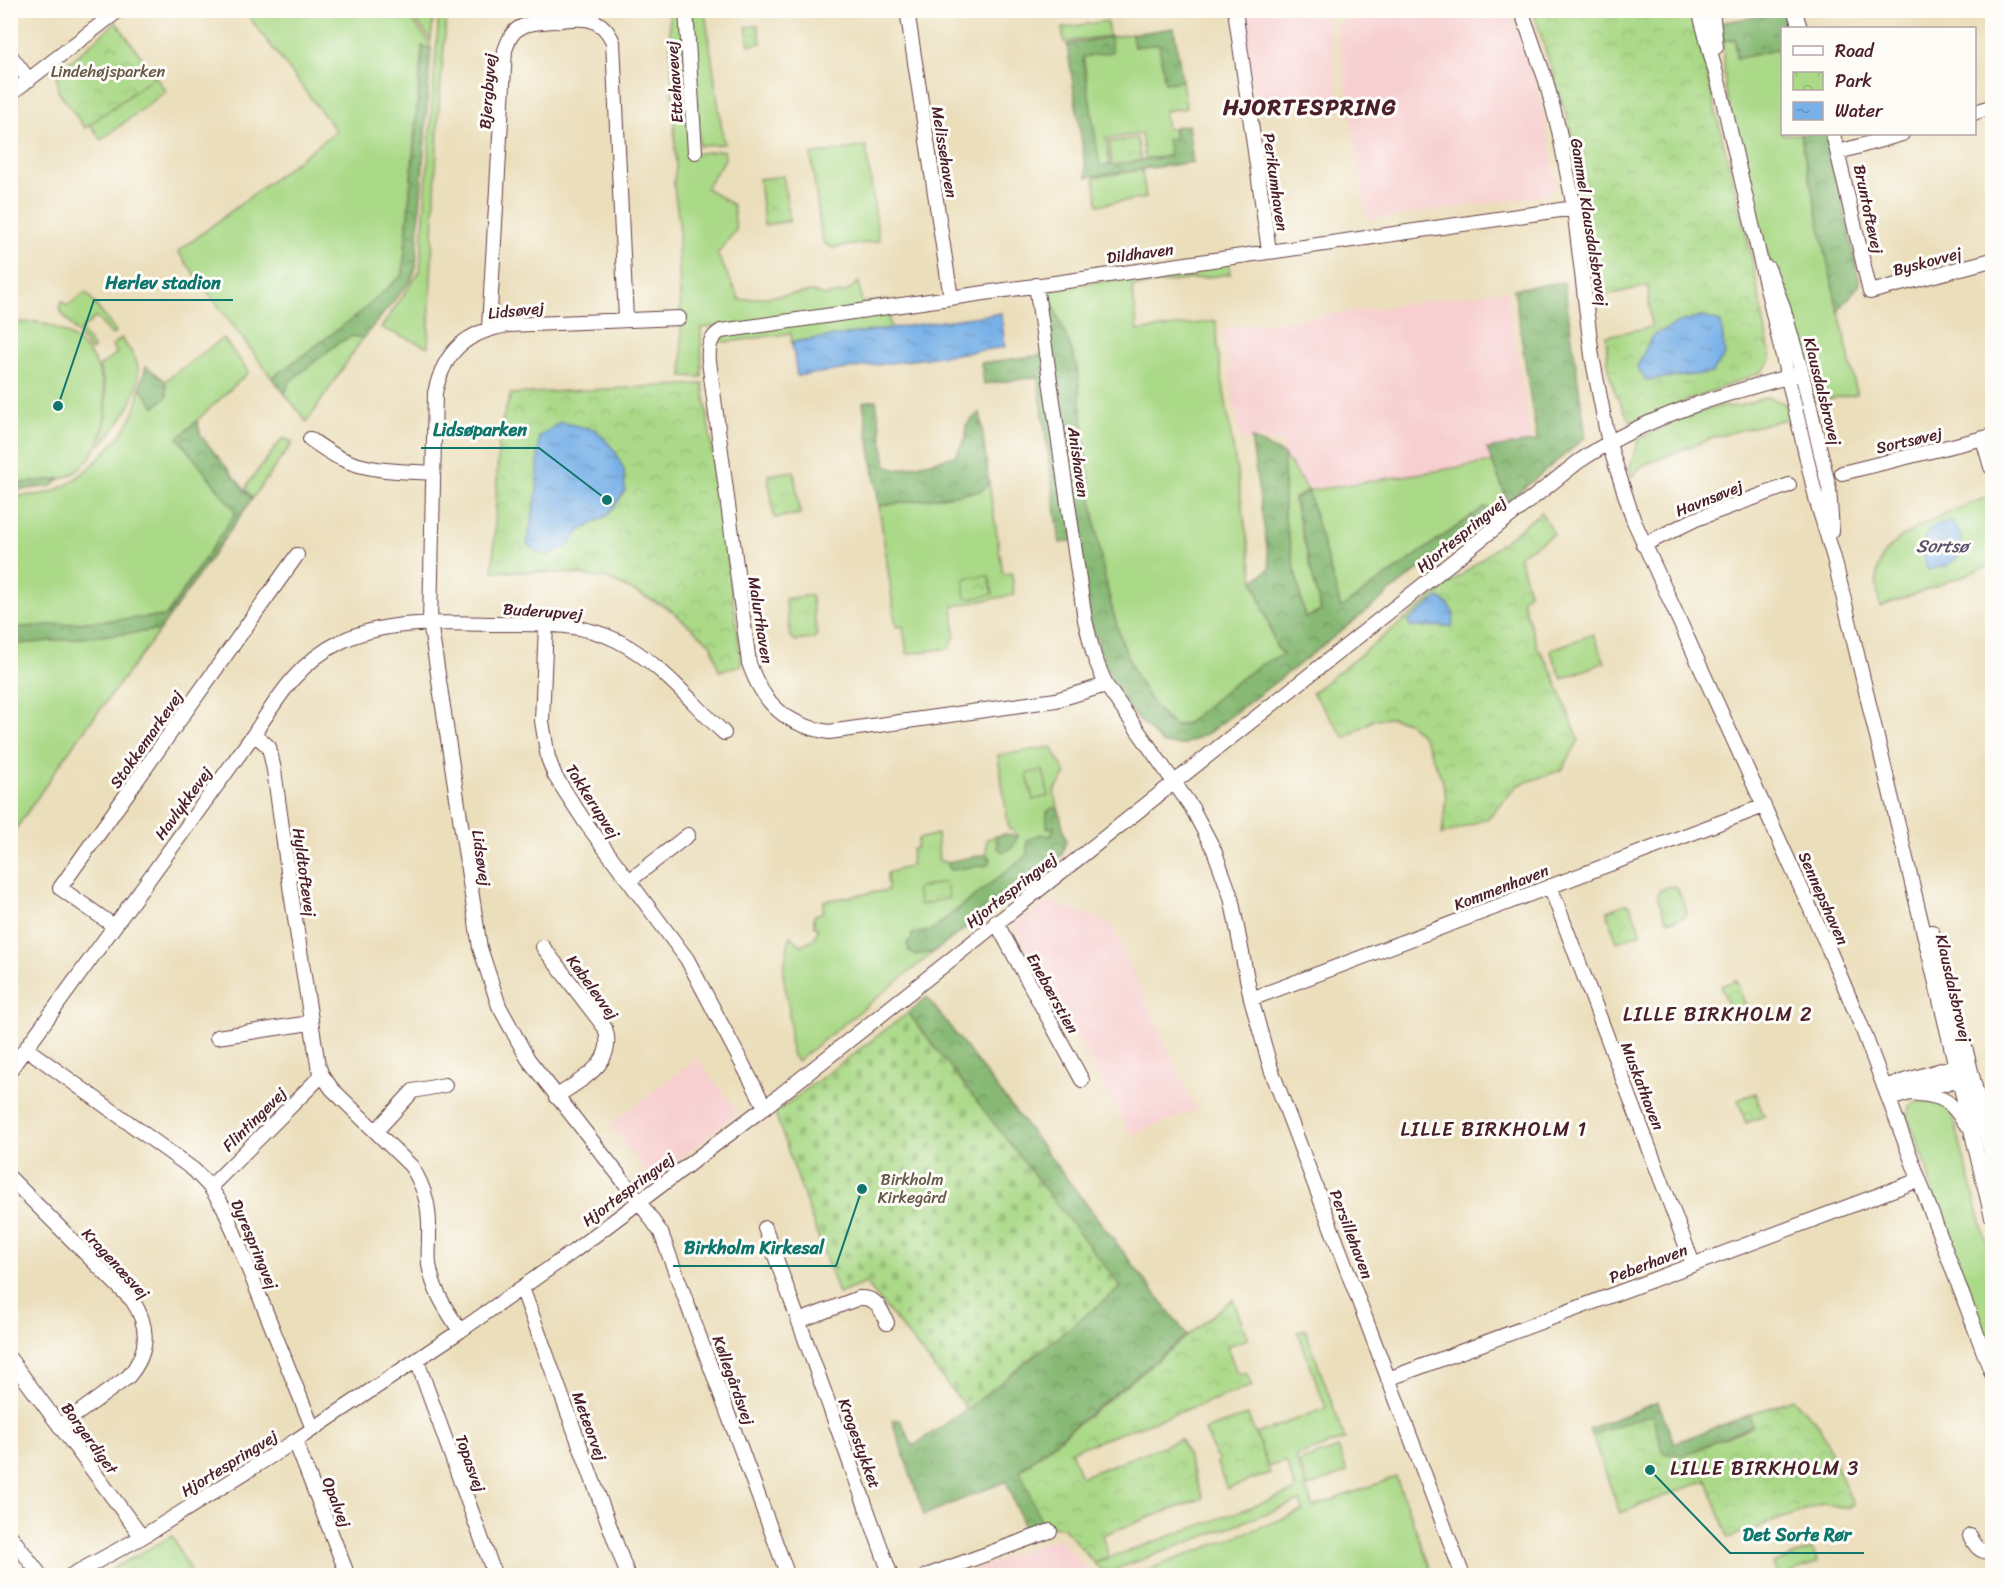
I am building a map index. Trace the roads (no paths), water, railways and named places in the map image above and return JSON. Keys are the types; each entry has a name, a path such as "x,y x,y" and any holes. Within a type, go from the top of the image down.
{"street":[{"path":"10,94 119,10"},
{"name":"Ettehavevej","path":"686,10 695,152"},
{"name":"Melissehaven","path":"908,10 951,298"},
{"name":"Perikumhaven","path":"1235,10 1269,251"},
{"name":"Gammel Klausdalsbrovej","path":"1521,10 1546,81 1559,131 1574,208 1592,356 1609,444"},
{"name":"Klausdalsbrovej","path":"1699,10 1722,96 1817,502 1834,558 1962,1074 1992,1156"},
{"name":"Klausdalsbrovej","path":"1712,10 1722,96"},
{"path":"1797,11 1800,27"},
{"name":"Bjergbyvej","path":"489,328 505,50 511,34 521,27 533,23 584,18 598,23 608,31 613,42 626,319"},
{"path":"10,55 29,80"},
{"path":"1976,112 1992,106"},
{"name":"Bruntoftevej","path":"1833,135 1870,292"},
{"path":"1839,152 1898,135"},
{"name":"Dildhaven","path":"712,336 720,331 1574,208"},
{"name":"Klausdalsbrovej","path":"1756,238 1782,304 1802,373 1829,488 1834,558"},
{"name":"Byskovvej","path":"1870,292 1992,260"},
{"name":"Anishaven","path":"1036,285 1085,620 1106,685"},
{"name":"Lidsøvej","path":"639,1201 528,1059 499,1006 480,948 430,622 435,403 439,378 445,363 460,344 474,334 489,328 508,325 679,318"},
{"name":"Malurthaven","path":"712,336 709,345 709,361 749,663 754,678 772,705 798,724 829,732 1048,702 1079,695 1106,685"},
{"name":"Hjortespringvej","path":"70,1575 142,1537 296,1441 522,1288 765,1107 1578,462 1633,429 1693,405 1802,373"},
{"name":"Sortsøvej","path":"1842,473 1988,437 1991,467"},
{"path":"310,439 342,459 362,465 387,471 434,473"},
{"name":"Sennepshaven","path":"1609,444 1643,545 1827,945 1886,1093 1992,1374"},
{"name":"Havnsøvej","path":"1643,545 1696,519 1789,485"},
{"name":"Stokkemarkevej","path":"114,926 60,888 297,555"},
{"name":"Buderupvej","path":"430,622 546,624 596,633 616,640 652,664 724,733"},
{"name":"Havlykkevej","path":"10,1070 254,734 290,680 322,653 341,642 363,634 430,622"},
{"name":"Tokkerupvej","path":"546,624 542,721 548,758 565,793 687,959 765,1107"},
{"path":"1106,685 1175,783"},
{"name":"Hyldtoftevej","path":"254,734 269,747 274,770 310,1023 315,1054 322,1075 332,1089 411,1166 424,1190 429,1217 429,1261 432,1281 438,1297 460,1331"},
{"name":"Persillehaven","path":"1175,783 1215,850 1231,897 1251,999 1277,1086 1462,1575"},
{"name":"Kommenhaven","path":"1251,999 1764,806"},
{"path":"629,881 688,835"},
{"name":"Klausdalsbrovej","path":"1902,836 1944,970 1972,1133 1992,1217"},
{"name":"Muskathaven","path":"1550,886 1693,1263"},
{"name":"Enebærstien","path":"996,922 1082,1080"},
{"name":"Købelevvej","path":"543,947 605,1028 608,1037 605,1058 599,1066 556,1097"},
{"path":"217,1037 310,1023"},
{"name":"Dyrespringvej","path":"27,1049 194,1170 210,1187 224,1208 313,1429"},
{"path":"1886,1093 1962,1074"},
{"path":"1906,1094 1962,1074"},
{"name":"Flintingevej","path":"210,1187 322,1075"},
{"path":"376,1131 413,1091 446,1085"},
{"path":"1886,1093 1937,1095 1948,1101 1972,1133"},
{"name":"Kragenæsvej","path":"10,1178 132,1300 144,1322 145,1346 136,1368 128,1377 60,1426"},
{"name":"Peberhaven","path":"1389,1378 1919,1180"},
{"name":"Køllegårdsvej","path":"639,1201 661,1233 788,1575"},
{"name":"Krogestykket","path":"765,1228 891,1575"},
{"name":"Meteorvej","path":"522,1288 628,1575"},
{"path":"799,1322 859,1298 865,1298 879,1304 887,1323"},
{"name":"Borgerdiget","path":"10,1359 142,1537"},
{"name":"Topasvej","path":"417,1361 495,1575"},
{"name":"Opalvej","path":"296,1441 348,1575"},
{"path":"926,1575 1050,1531"},
{"path":"10,1534 41,1575"},
{"path":"1970,1536 1977,1548 1984,1552 1992,1552"}],"water":[{"path":"1001,313 1005,347 797,376 792,342"},
{"path":"1703,317 1721,322 1725,355 1712,373 1646,380 1637,367 1652,336 1682,321"},
{"path":"560,422 596,430 615,451 624,470 625,491 609,514 580,531 567,547 547,555 536,552 527,544 537,491 539,437"},
{"name":"Sortsø","path":"1952,521 1960,535 1962,555 1946,566 1928,570 1920,548 1930,528"},
{"path":"1439,597 1449,605 1454,614 1452,626 1411,627 1408,621"}],"place":[{"name":"Herlev stadion","path":"58,406"},
{"name":"Lidsøparken","path":"607,500"},
{"name":"Birkholm Kirkesal","path":"862,1189"},
{"name":"Det Sorte Rør","path":"1650,1470"}],"district":[{"name":"HJORTESPRING","path":"1310,107"},
{"name":"LILLE BIRKHOLM 2","path":"1718,1014"},
{"name":"LILLE BIRKHOLM 1","path":"1494,1129"},
{"name":"LILLE BIRKHOLM 3","path":"1765,1468"}],"park label":[{"name":"Lindehøjsparken","path":"108,71"},
{"name":"Birkholm Kirkegård","path":"912,1188"}]}
